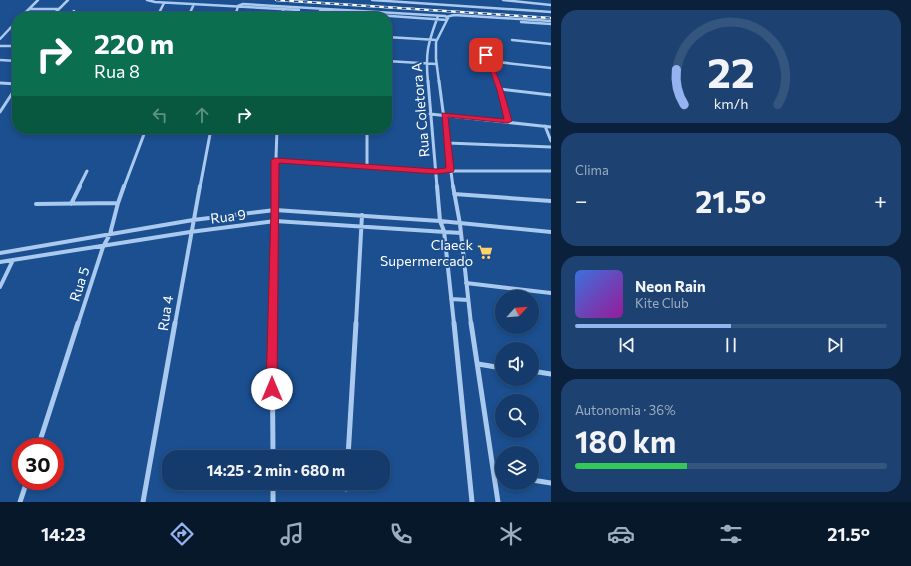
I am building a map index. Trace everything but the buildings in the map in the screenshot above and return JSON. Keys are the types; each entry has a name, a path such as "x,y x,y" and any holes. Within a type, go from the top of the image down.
{"street":[{"path":"26,12 38,0"},
{"path":"29,9 58,10 68,0"},
{"path":"147,0 164,3 237,8 283,8"},
{"path":"372,0 551,12"},
{"path":"460,0 462,5"},
{"path":"502,0 551,5"},
{"path":"160,12 164,3"},
{"path":"190,12 194,4"},
{"path":"236,12 237,8 243,4 351,12"},
{"path":"392,14 447,18 454,15 551,21"},
{"name":"Rua Coletora A","path":"437,17 429,39 426,63 440,221 444,231 472,502"},
{"name":"Rua Coletora A","path":"447,18 437,40 435,51 436,64 448,143 450,170 460,224 468,300 495,474"},
{"path":"521,22 551,24"},
{"path":"0,39 10,28"},
{"path":"392,37 437,40"},
{"path":"512,40 551,44"},
{"path":"0,46 12,46"},
{"path":"486,55 500,90 508,121"},
{"path":"0,60 12,60"},
{"path":"392,61 436,64"},
{"path":"489,61 551,68"},
{"path":"0,83 12,84"},
{"path":"500,90 551,94"},
{"path":"0,112 12,94"},
{"path":"0,106 5,106"},
{"path":"430,114 444,114 551,127"},
{"path":"545,126 551,141"},
{"name":"Rua 5","path":"41,438 103,247 110,234 118,203 144,134"},
{"name":"Rua 4","path":"143,502 171,351 190,232 210,134"},
{"path":"273,450 272,376 277,134"},
{"path":"367,134 367,167"},
{"path":"448,143 551,147"},
{"path":"275,160 436,171 551,171"},
{"path":"71,204 87,171"},
{"path":"454,194 551,200"},
{"path":"36,204 118,203"},
{"name":"Rua 9","path":"0,253 193,220 275,210 440,221 551,232"},
{"path":"348,450 362,215"},
{"name":"Rua 9","path":"0,262 103,247 190,232 275,221 461,233"},
{"path":"0,286 13,260"},
{"path":"466,283 551,293"},
{"path":"451,299 468,300"},
{"path":"478,364 495,367"},
{"path":"539,373 551,374"},
{"path":"539,481 551,483"},
{"path":"20,502 24,490"},
{"path":"273,490 273,502"},
{"name":"Rua Coletora A","path":"497,490 498,502"}],"railway":[{"path":"276,0 551,18"}],"place":[{"name":"Claeck Supermercado","path":"485,252"}],"route":[{"path":"272,389 275,160 436,171 450,170 444,114 508,121 500,90 486,55"}]}
